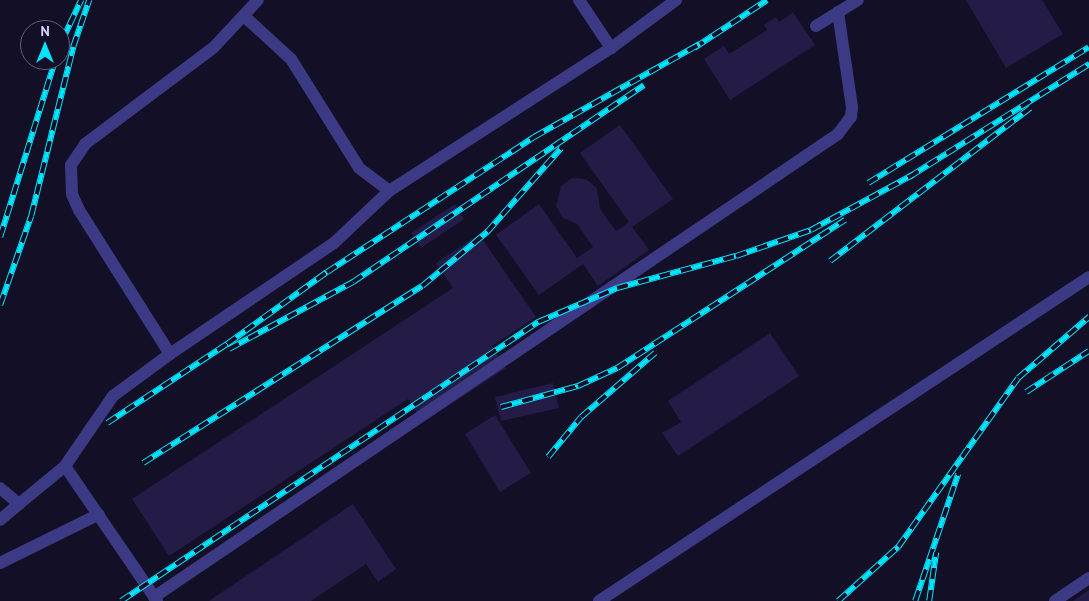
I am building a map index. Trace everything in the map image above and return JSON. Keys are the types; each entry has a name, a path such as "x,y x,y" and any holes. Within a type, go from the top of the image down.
{"lane":[{"path":"170,354 79,210 72,194 71,165 85,144 214,47 258,0"},
{"path":"579,0 611,48"},
{"path":"0,520 65,466 113,396 170,354 334,243 390,191 611,48 676,0"},
{"path":"816,26 858,0"},
{"path":"65,466 156,599 838,134 851,117 852,107 838,12"},
{"path":"244,16 291,59 359,168 390,191"},
{"path":"599,601 1089,277"},
{"path":"0,488 19,504"},
{"path":"0,563 99,514"},
{"path":"1055,601 1089,578"}],"building":[{"path":"966,0 1042,0 1063,34 1006,68"},
{"path":"793,12 815,45 730,100 704,59 724,46 729,54 767,30 764,25 776,17 779,22"},
{"path":"620,125 673,199 632,227 649,250 598,286 583,264 539,295 496,235 539,204 577,258 593,247 577,224 563,218 556,206 561,186 572,178 586,179 597,188 600,209 616,231 629,222 580,153"},
{"path":"455,204 464,219 421,248 411,233"},
{"path":"479,234 536,317 492,346 506,368 423,422 408,399 169,556 132,499 453,288 436,263"},
{"path":"770,333 799,376 678,456 662,433 681,422 668,401"},
{"path":"553,383 559,408 501,421 495,397"},
{"path":"495,415 531,473 500,492 465,434"},
{"path":"353,504 396,569 378,582 366,564 311,601 209,601"},
{"path":"1089,590 1089,601 1073,601"}],"railway":[{"path":"70,24 81,0"},
{"path":"0,305 31,216 73,47 89,0"},
{"path":"694,48 767,0"},
{"path":"107,423 227,344 327,272 534,137 700,44"},
{"path":"868,183 1089,47"},
{"path":"909,177 1089,64"},
{"path":"0,237 52,70"},
{"path":"229,349 353,282 644,85"},
{"path":"830,261 1030,108"},
{"path":"143,463 422,286 487,232 561,148"},
{"path":"121,601 538,322 617,288 736,256 811,230 914,174"},
{"path":"501,407 578,386 617,368 845,220"},
{"path":"838,601 898,547 1018,378 1089,317"},
{"path":"1026,392 1089,351"},
{"path":"548,457 581,417 655,353"},
{"path":"915,601 958,474"},
{"path":"929,601 936,552"}]}
